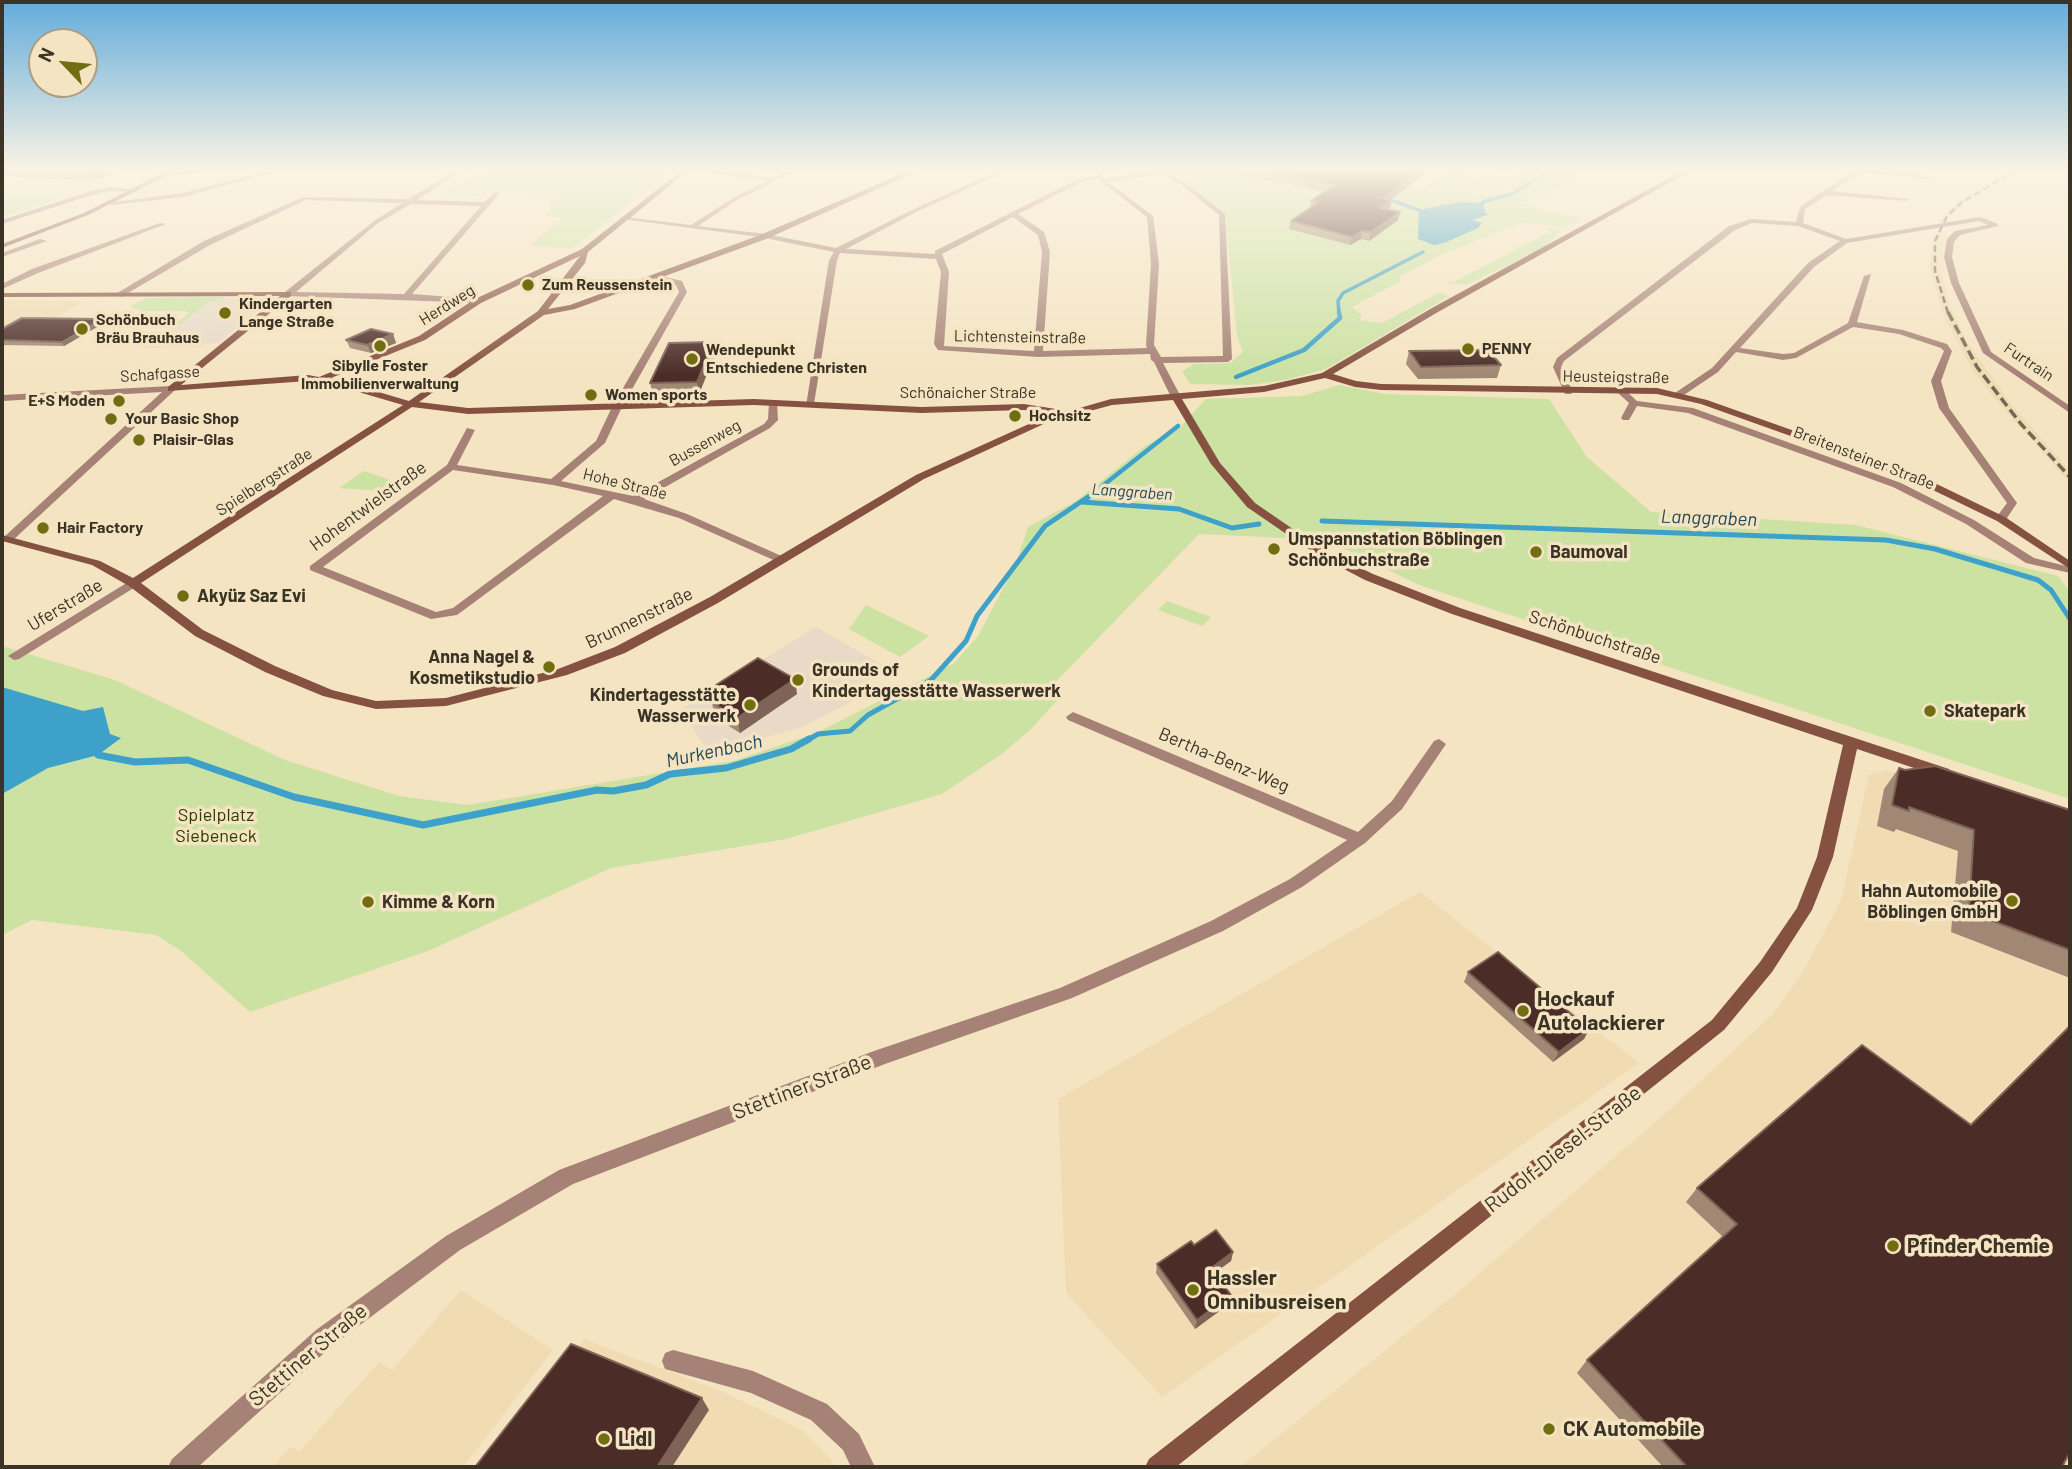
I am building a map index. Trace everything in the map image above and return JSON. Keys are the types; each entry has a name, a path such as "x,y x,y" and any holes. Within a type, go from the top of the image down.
{"street":[{"path":"2,246 21,239"},
{"path":"2,287 35,271 123,239"},
{"path":"118,295 216,239"},
{"path":"5,538 171,389 355,239"},
{"path":"406,296 456,239"},
{"name":"Herdweg","path":"319,379 422,338 478,302 585,251 601,239"},
{"path":"541,313 572,307 757,239"},
{"path":"777,239 838,251 939,257 938,253 966,239"},
{"path":"809,404 833,260 838,251 862,239"},
{"path":"1038,354 1046,252 1042,239"},
{"path":"1152,239 1155,264 1153,355 1175,395"},
{"name":"Lichtensteinstraße","path":"939,257 945,272 938,344 941,348 1038,354 1228,359 1223,239"},
{"name":"Schönaicher Straße","path":"319,379 410,404 468,411 774,403 921,410 1024,407 1066,413 1111,402 1264,389 1325,375 1565,239"},
{"name":"Heusteigstraße","path":"1568,392 1557,367 1560,360 1718,239"},
{"name":"Heusteigstraße","path":"1838,239 1845,241 1872,239"},
{"name":"Furtrain","path":"1952,239 1948,257 1955,283 1987,353 2070,410"},
{"name":"Heusteigstraße","path":"1325,375 1355,384 1381,387 1621,391 1678,395 1715,370 1811,265 1845,241"},
{"path":"2,255 43,242"},
{"path":"382,395 414,394 444,381 541,313 582,261 585,251"},
{"path":"1852,324 1868,276"},
{"path":"553,482 600,443 617,407 683,292 678,283 657,277"},
{"path":"2,295 288,294 406,296 478,302"},
{"path":"1734,349 1783,358 1796,355 1852,324 1900,332 1944,346 1948,351 1936,381 1944,408 2011,503 2001,519"},
{"path":"1344,365 1352,375 1381,387"},
{"name":"Schafgasse","path":"2,398 319,379"},
{"name":"Spielbergstraße","path":"133,583 259,505 444,381"},
{"path":"1621,391 1634,403 1626,418"},
{"name":"Schönbuchstraße","path":"1175,395 1216,464 1237,492 1251,505 1321,553 1395,588 1456,611 1953,776"},
{"name":"Breitensteiner Straße","path":"1678,395 1859,455 1912,476 2001,519 2070,568"},
{"name":"Bussenweg","path":"635,500 767,426 773,420 774,403"},
{"name":"Breitensteiner Straße","path":"1634,403 1690,410 1852,467 1934,502 1996,537 2029,561 2070,568"},
{"name":"Brunnenstraße","path":"5,538 96,563 133,583 199,633 283,675 354,701 409,705 446,702 496,691 590,663 639,642 927,473 1006,436 1066,413"},
{"name":"Hohentwielstraße","path":"470,430 451,467 314,568 435,616 457,611 610,496"},
{"name":"Hohe Straße","path":"451,467 553,482 635,500 682,516 782,560"},
{"name":"Uferstraße","path":"14,656 133,583"},
{"name":"Bertha-Benz-Weg","path":"1073,717 1360,839"},
{"name":"Rudolf-Diesel-Straße","path":"1157,1467 1718,1025 1766,967 1804,911 1825,857 1851,742"},
{"name":"Stettiner Straße","path":"180,1467 324,1338 453,1243 566,1177 881,1057 1066,993 1147,960 1296,883 1360,839 1397,805 1439,744"},
{"path":"673,1361 753,1382 819,1412 851,1442 863,1467"}],"shaded area":[{"path":"1933,239 1945,239 1945,273 1941,273 1951,307 1967,342 2014,408 2070,470 2070,483 1990,393 1971,367 1945,319 1929,266"},
{"name":"Kindergarten Lange Straße","path":"224,298 271,300 219,343 199,347 143,348 208,302"},
{"path":"2,300 84,301 2,349"},
{"name":"Grounds of Kindertagesstätte Wasserwerk","path":"816,627 888,668 848,692 853,701 800,728 709,752 680,710"},
{"path":"1885,770 2070,829 2070,1467 1240,1467 1459,1291 1667,1112 1773,1014 1801,975 1841,901 1869,775"},
{"path":"1420,892 1639,1063 1162,1397 1066,1293 1058,1099"},
{"path":"461,1290 553,1350 463,1467 273,1467 291,1446 299,1452 379,1362 392,1370"},
{"path":"584,1339 723,1392 800,1429 831,1459 834,1467 488,1467"}],"green space":[{"path":"538,239 584,239 572,248 529,246"},
{"path":"1227,239 1482,239 1400,276 1401,281 1352,307 1362,315 1360,320 1382,323 1440,292 1449,296 1326,369 1285,380 1250,385 1190,384 1182,371 1194,364 1230,363 1243,352 1237,336"},
{"path":"1537,239 1554,239 1544,248 1466,285 1446,283 1456,281"},
{"path":"146,298 224,298 208,302 180,324 175,324 189,313 142,311 130,307"},
{"name":"Spielplatz Siebeneck","path":"1339,385 1385,394 1549,399 1587,457 1651,512 1856,525 2058,576 2070,592 2070,799 1419,585 1327,540 1199,534 1046,692 1062,695 1031,729 1003,753 942,794 786,839 611,868 428,951 250,1012 181,951 156,935 32,920 2,935 2,646 115,680 285,760 399,796 468,805 733,761 816,733 953,664 978,636 1015,566 1028,527 1076,501 1145,446 1179,428 1206,399 1302,396"},
{"path":"364,471 396,482 383,491 339,488"},
{"path":"1167,601 1211,617 1202,626 1158,610"},
{"path":"866,605 929,636 900,657 849,629"}],"water":[{"path":"1418,239 1454,239 1434,245"},
{"path":"2,687 83,711 103,707 110,734 121,738 98,755 48,768 2,794"}],"building":[{"path":"22,318 102,319 62,342 2,340 2,329"},
{"path":"371,329 393,334 367,345 346,340"},
{"path":"713,342 697,382 650,383 669,343"},
{"path":"1488,350 1501,365 1421,367 1409,351"},
{"path":"758,658 795,679 737,718 715,704 721,700 710,693 720,687 716,685"},
{"name":"Hahn Automobile Böblingen GmbH","path":"1935,766 2070,810 2070,950 1969,912 1974,830 1909,807 1909,811 1892,805 1899,768 1905,770"},
{"name":"Hockauf Autolackierer","path":"1498,952 1589,1029 1559,1052 1468,972"},
{"name":"Pfinder Chemie","path":"2070,1026 2070,1452 2062,1467 1687,1467 1587,1360 1737,1224 1697,1188 1862,1045 1971,1125"},
{"name":"Hassler Omnibusreisen","path":"1216,1230 1233,1252 1211,1268 1231,1295 1197,1320 1157,1264 1191,1241 1194,1245"},
{"name":"Lidl","path":"571,1344 702,1398 657,1467 475,1467"}],"waterway":[{"name":"Murkenbach","path":"1339,313 1338,301 1343,293 1423,252"},
{"name":"Murkenbach","path":"1236,377 1304,350 1340,318 1339,312"},
{"name":"Murkenbach","path":"1086,499 1178,426"},
{"name":"Murkenbach","path":"806,741 818,734 850,731 868,715 931,680 966,641 977,616 1045,526 1088,497"},
{"name":"Langgraben","path":"1082,502 1179,509 1232,528 1259,524"},
{"name":"Langgraben","path":"1322,521 1886,540 1935,549 2038,580 2051,590 2070,619"},
{"name":"Murkenbach","path":"98,755 135,762 188,760 294,797 423,825 597,790 613,791 646,785 670,774 726,768 791,749 809,739"}],"railway":[{"path":"1936,239 1935,271 1948,313"},
{"path":"1948,312 1977,367 2021,424 2070,477"}],"place":[{"name":"Zum Reussenstein","path":"528,285"},
{"name":"Kindergarten Lange Straße","path":"225,313"},
{"name":"Schönbuch Bräu Brauhaus","path":"82,329"},
{"name":"Sibylle Foster Immobilienverwaltung","path":"380,346"},
{"name":"PENNY","path":"1468,349"},
{"name":"Wendepunkt Entschiedene Christen","path":"692,359"},
{"name":"Women sports","path":"591,395"},
{"name":"E+S Moden","path":"119,401"},
{"name":"Hochsitz","path":"1015,416"},
{"name":"Your Basic Shop","path":"111,419"},
{"name":"Plaisir-Glas","path":"139,440"},
{"name":"Hair Factory","path":"43,528"},
{"name":"Umspannstation Böblingen Schönbuchstraße","path":"1274,549"},
{"name":"Baumoval","path":"1536,552"},
{"name":"Akyüz Saz Evi","path":"183,596"},
{"name":"Anna Nagel & Kosmetikstudio","path":"549,667"},
{"name":"Grounds of Kindertagesstätte Wasserwerk","path":"798,680"},
{"name":"Kindertagesstätte Wasserwerk","path":"750,705"},
{"name":"Skatepark","path":"1930,711"},
{"name":"Hahn Automobile Böblingen GmbH","path":"2012,901"},
{"name":"Kimme & Korn","path":"368,902"},
{"name":"Hockauf Autolackierer","path":"1523,1011"},
{"name":"Pfinder Chemie","path":"1893,1246"},
{"name":"Hassler Omnibusreisen","path":"1193,1290"},
{"name":"CK Automobile","path":"1549,1429"},
{"name":"Lidl","path":"604,1439"}]}
